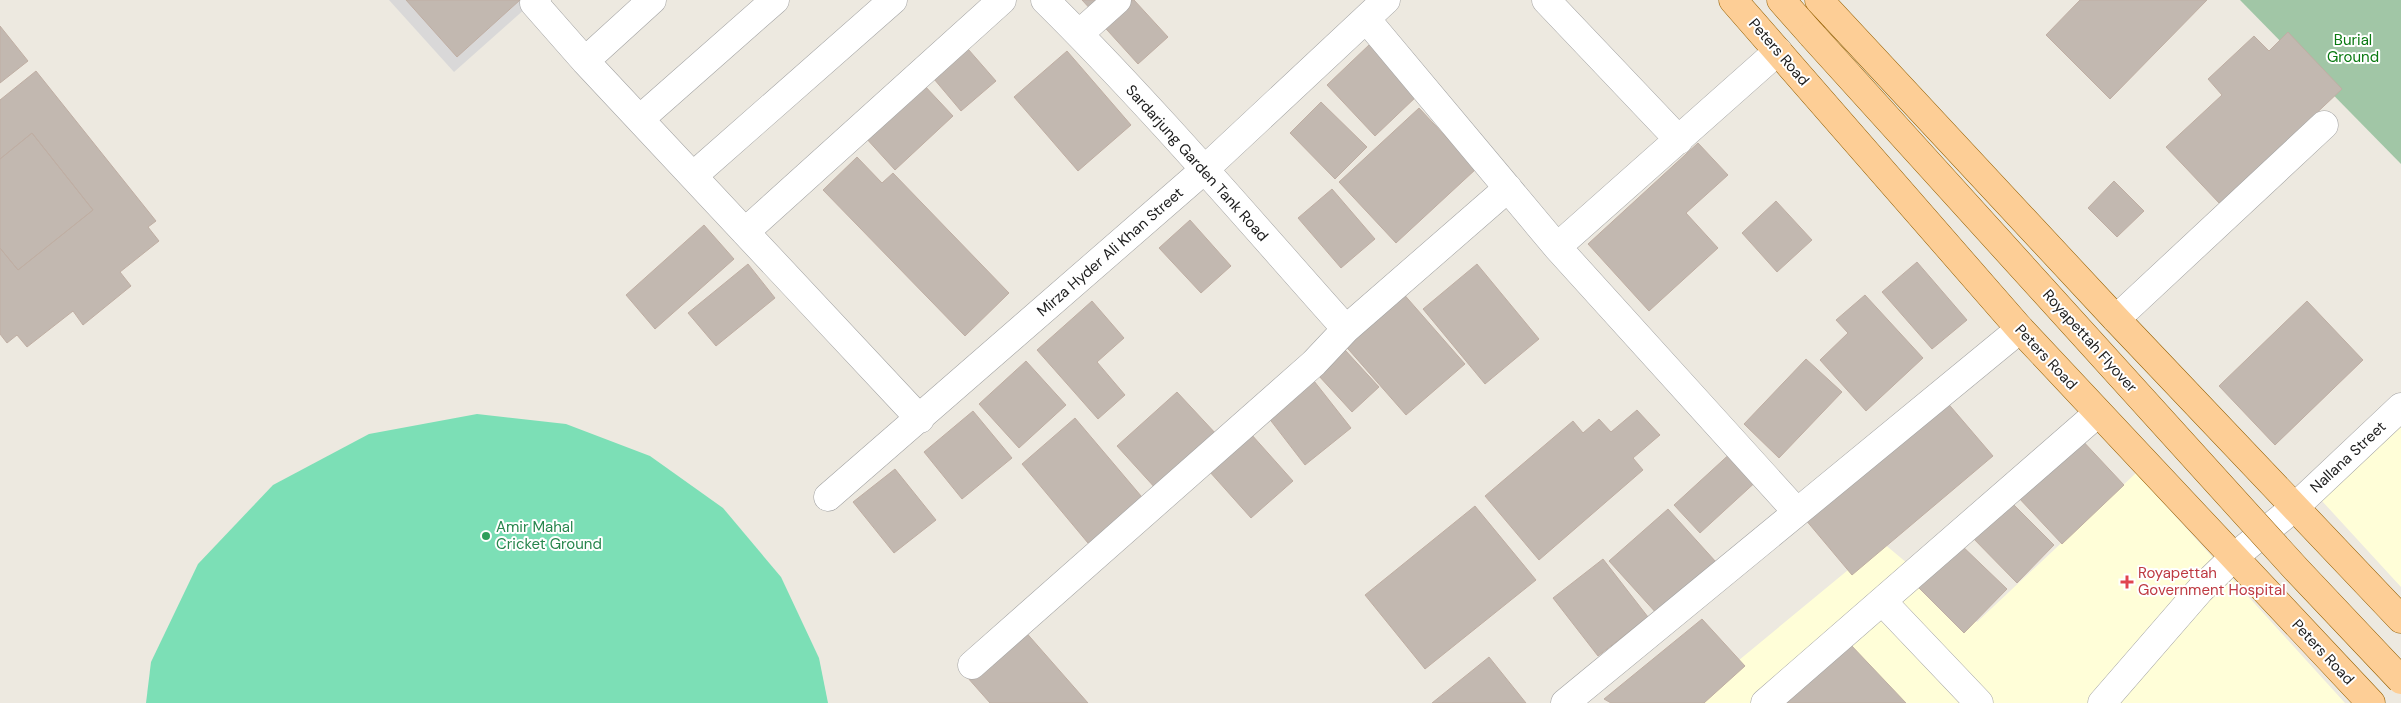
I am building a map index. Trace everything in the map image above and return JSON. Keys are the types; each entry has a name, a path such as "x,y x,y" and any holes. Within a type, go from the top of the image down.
{"main road":[{"name":"Peters Road","path":"1733,0 2020,329 2371,703"},
{"name":"Royapettah Flyover","path":"1781,0 2283,554 2401,680"},
{"path":"1820,0 2116,319 2401,618"}],"street":[{"path":"537,0 534,3 586,61 920,419"},
{"path":"586,61 652,0"},
{"path":"640,119 775,0"},
{"path":"693,176 893,0"},
{"path":"745,232 1002,0"},
{"name":"Sardarjung Garden Tank Road","path":"1045,0 1079,34 1204,170 1346,329"},
{"path":"1079,34 1117,0"},
{"name":"Mirza Hyder Ali Khan Street","path":"828,497 920,419 1204,170 1367,20 1386,0"},
{"path":"1546,0 1679,140"},
{"path":"1367,20 1557,248 1796,512"},
{"path":"1557,248 1778,50"},
{"path":"2116,319 2324,125"},
{"path":"972,665 1314,363 1346,329 1508,188"},
{"path":"1565,703 2020,329"},
{"name":"Nallana Street","path":"2102,703 2200,590 2234,557 2295,508 2401,407"},
{"path":"1765,703 1883,602 2098,412"},
{"path":"1883,602 1979,703"}],"shaded area":[{"path":"389,0 535,0 454,72"},
{"path":"2401,409 2401,587 2311,489"},
{"name":"Royapettah Government Hospital","path":"2136,473 2345,703 1687,703 1882,542 1977,622"}],"green space":[{"name":"Burial Ground","path":"2240,0 2401,0 2401,164"},
{"name":"Amir Mahal Cricket Ground","path":"477,414 566,424 650,456 723,508 781,577 819,658 828,703 146,703 151,662 198,564 273,485 369,434"}],"building":[{"path":"406,0 520,0 457,57"},
{"path":"1082,0 1111,0 1095,14"},
{"path":"1120,0 1134,0 1168,37 1138,64 1098,20"},
{"path":"2080,0 2207,0 2110,99 2046,35"},
{"path":"0,26 28,61 0,83"},
{"path":"2288,32 2342,89 2220,204 2166,147 2222,95 2208,79 2254,36 2269,51"},
{"path":"1370,44 1418,95 1375,136 1327,85"},
{"path":"968,49 996,81 961,111 934,79"},
{"path":"1067,51 1131,125 1078,171 1014,97"},
{"path":"36,71 156,221 148,227 159,241 120,272 131,286 83,325 73,311 27,347 17,335 7,343 0,334 0,248 18,270 93,210 32,133 0,159 0,100"},
{"path":"923,84 953,116 895,170 865,137"},
{"path":"1321,102 1367,147 1335,179 1290,133"},
{"path":"1419,108 1476,169 1396,243 1339,182"},
{"path":"32,133 93,210 18,270 0,248 0,159"},
{"path":"1698,143 1728,175 1686,213 1718,248 1649,311 1588,244"},
{"path":"857,157 882,183 893,173 1009,293 965,336 823,190"},
{"path":"2114,181 2144,211 2117,237 2088,208"},
{"path":"1332,189 1375,239 1341,268 1298,218"},
{"path":"1776,201 1812,240 1777,272 1742,233"},
{"path":"1190,220 1231,266 1201,293 1159,248"},
{"path":"704,225 734,259 655,329 626,295"},
{"path":"1917,262 1967,320 1932,349 1882,292"},
{"path":"748,264 775,298 716,346 688,313"},
{"path":"1477,264 1539,339 1485,384 1423,309"},
{"path":"1401,291 1465,364 1406,415 1342,342"},
{"path":"1865,295 1923,358 1866,411 1820,360 1848,333 1836,320"},
{"path":"1092,301 1124,338 1097,362 1125,395 1098,419 1037,350"},
{"path":"2307,301 2363,360 2275,445 2219,386"},
{"path":"1345,350 1379,387 1352,412 1318,375"},
{"path":"1806,359 1842,392 1779,458 1744,424"},
{"path":"1026,361 1066,405 1019,448 979,404"},
{"path":"1314,381 1351,428 1305,465 1268,417"},
{"path":"1177,392 1217,435 1157,490 1117,446"},
{"path":"1945,400 1993,456 1852,575 1805,519"},
{"path":"1637,410 1660,435 1633,458 1643,470 1539,560 1485,496 1573,421 1583,433 1599,419 1611,432"},
{"path":"973,411 1012,458 962,499 924,452"},
{"path":"1075,418 1147,503 1093,549 1022,464"},
{"path":"1251,434 1293,481 1251,518 1209,471"},
{"path":"2079,437 2124,485 2062,544 2017,496"},
{"path":"1734,450 1760,478 1700,533 1674,505"},
{"path":"895,469 936,520 894,553 853,502"},
{"path":"2007,498 2054,545 2017,583 1970,535"},
{"path":"1475,506 1536,580 1425,669 1365,595"},
{"path":"1668,509 1716,562 1658,615 1609,561"},
{"path":"1958,542 2007,589 1964,633 1916,585"},
{"path":"1603,559 1648,617 1598,656 1553,598"},
{"path":"1702,619 1745,666 1704,703 1611,703 1604,699"},
{"path":"1023,629 1088,703 990,703 967,677"},
{"path":"1850,644 1906,703 1787,703"},
{"path":"1489,657 1526,703 1432,703"}],"place":[{"name":"Amir Mahal Cricket Ground","path":"486,536"},
{"name":"Royapettah Government Hospital","path":"2127,582"}]}
